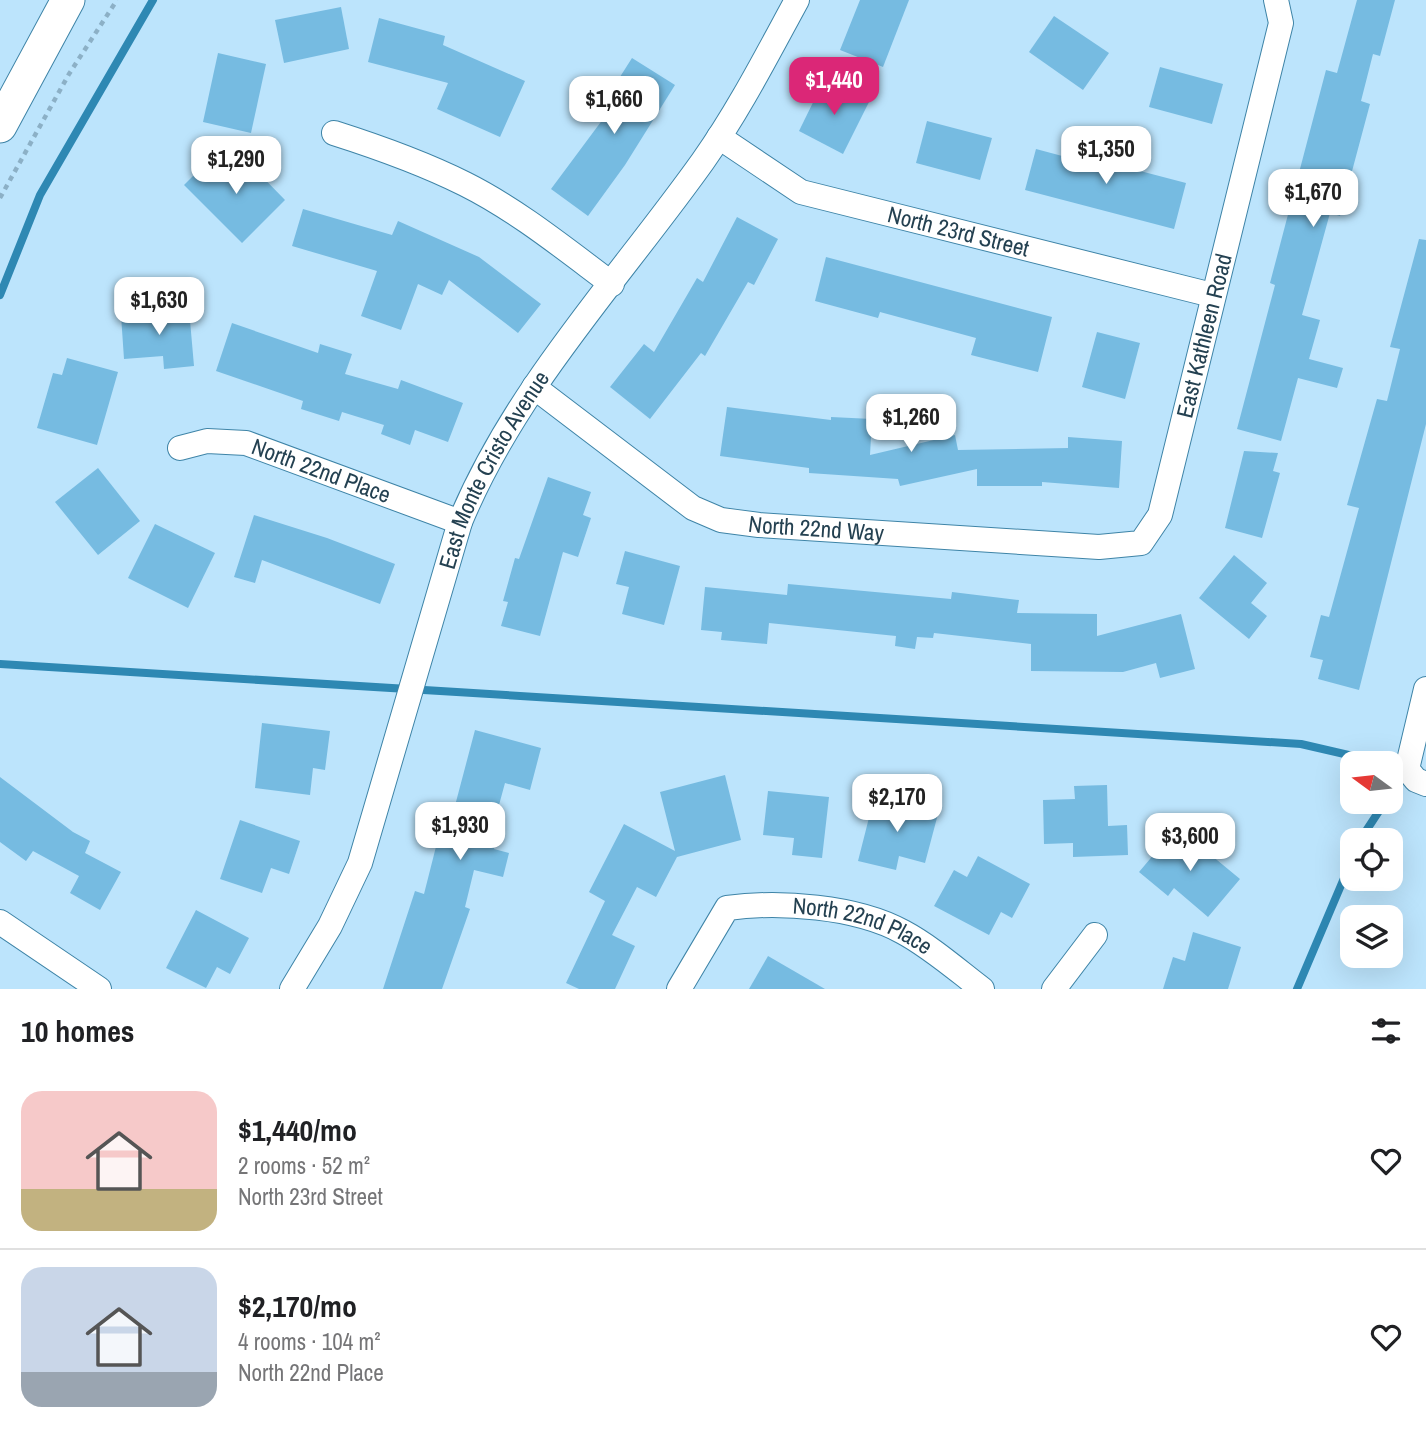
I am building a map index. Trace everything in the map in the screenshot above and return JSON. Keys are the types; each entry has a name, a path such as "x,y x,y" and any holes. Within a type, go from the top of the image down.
{"main road":[{"path":"0,126 68,0"}],"street":[{"name":"East Monte Cristo Avenue","path":"292,989 330,926 360,863 405,718 460,522 496,444 534,387 719,137 797,0"},
{"name":"East Kathleen Road","path":"1141,543 1160,514 1281,23 1276,0"},
{"path":"334,133 384,149 465,184 504,207 612,284"},
{"name":"North 23rd Street","path":"719,137 801,192 1212,295"},
{"name":"North 22nd Way","path":"534,387 693,508 721,520 759,525 1099,547 1141,543"},
{"name":"North 22nd Place","path":"180,448 207,441 246,443 460,522"},
{"path":"1426,689 1407,769 1416,780 1426,784"},
{"name":"North 22nd Place","path":"679,989 727,908 760,904 856,914 902,931 982,989"},
{"path":"0,922 87,985"},
{"path":"1054,989 1094,935"}],"path":[{"path":"0,198 69,74 117,0"}],"building":[{"path":"860,0 909,0 883,67 840,50"},
{"path":"1357,0 1395,0 1380,56 1373,54 1361,101 1370,104 1340,216 1330,213 1302,315 1320,320 1309,359 1343,368 1337,388 1298,378 1281,441 1237,429 1275,285 1270,283 1326,70 1337,73"},
{"path":"341,7 349,49 284,63 275,20"},
{"path":"1054,16 1109,53 1083,90 1029,52"},
{"path":"379,18 445,36 443,45 525,81 500,137 437,109 448,83 368,62"},
{"path":"218,53 266,64 251,133 203,122"},
{"path":"632,58 675,85 625,165 588,216 551,189 606,115 599,110"},
{"path":"1160,67 1223,84 1212,124 1149,107"},
{"path":"824,80 869,102 843,154 799,131"},
{"path":"927,121 992,138 980,180 916,163"},
{"path":"1069,145 1104,155 1102,161 1186,183 1174,229 1025,190 1036,149 1066,157"},
{"path":"239,153 285,200 242,243 184,185 203,166 214,178"},
{"path":"303,209 392,235 398,221 479,257 541,304 518,333 449,280 442,295 418,284 401,330 361,316 377,271 292,246"},
{"path":"737,217 778,239 754,285 748,282 705,356 701,353 650,419 610,387 644,344 654,352 697,278 703,282"},
{"path":"1419,239 1426,240 1426,424 1359,690 1318,679 1323,660 1310,657 1321,615 1329,617 1359,508 1347,505 1377,399 1387,401 1400,349 1390,347"},
{"path":"826,257 1052,317 1038,372 971,355 976,338 880,312 878,318 815,301"},
{"path":"189,309 194,366 164,369 163,356 124,359 121,315"},
{"path":"232,323 318,353 320,344 352,354 345,374 398,389 401,380 463,403 448,442 415,430 410,445 381,434 384,425 342,412 339,421 301,409 303,401 216,371"},
{"path":"1097,332 1140,343 1125,399 1082,387"},
{"path":"67,358 118,372 97,445 37,428 53,373 62,375"},
{"path":"727,407 831,420 831,417 872,419 870,455 955,435 958,450 1068,448 1068,437 1122,441 1119,488 1042,482 1042,486 977,486 977,469 900,486 898,479 809,473 809,468 720,456"},
{"path":"1244,451 1278,453 1273,471 1280,473 1262,538 1225,528"},
{"path":"98,468 140,521 98,555 55,502"},
{"path":"548,477 591,492 583,515 591,518 578,557 563,552 540,636 501,626 508,602 503,601 515,558 519,559"},
{"path":"254,515 327,538 395,564 380,604 262,560 255,583 234,577"},
{"path":"155,524 215,553 188,608 128,578"},
{"path":"625,551 680,566 664,625 622,614 629,587 616,584"},
{"path":"1234,555 1267,583 1251,603 1267,616 1249,639 1199,598"},
{"path":"788,584 951,599 952,592 1019,600 1017,613 1097,614 1097,636 1181,614 1195,669 1160,678 1156,663 1123,672 1031,671 1031,644 934,633 933,638 917,637 915,649 895,646 896,636 769,623 767,644 721,640 722,632 701,630 705,587 787,595"},
{"path":"262,723 330,731 325,770 313,768 310,795 255,788"},
{"path":"475,730 541,748 530,790 505,783 493,827 499,828 494,849 509,853 503,877 474,870 465,907 470,909 442,989 383,989 415,891 424,894 444,815 452,817"},
{"path":"725,775 741,840 677,857 656,897 637,887 612,935 635,946 615,989 579,989 566,983 605,901 589,892 624,824 675,851 660,792"},
{"path":"0,777 73,832 90,841 85,853 121,872 100,910 70,893 79,876 33,851 26,861 0,842"},
{"path":"1107,785 1108,826 1127,825 1128,855 1073,857 1073,843 1044,844 1043,800 1075,799 1074,786"},
{"path":"768,791 829,797 822,858 792,855 794,838 763,835"},
{"path":"874,798 938,814 925,863 899,856 896,870 858,861"},
{"path":"240,820 300,841 289,874 271,868 262,893 220,879"},
{"path":"1177,827 1240,879 1208,917 1174,888 1168,896 1139,872"},
{"path":"978,856 1030,884 1012,918 1001,912 989,935 934,906 954,870 967,877"},
{"path":"196,910 249,938 230,974 217,967 206,988 166,968"},
{"path":"1193,932 1241,947 1228,989 1163,989 1173,957 1185,961"},
{"path":"768,956 825,989 749,989"}],"waterway":[{"path":"0,295 40,195 153,0"},
{"path":"0,664 1301,744 1340,753"},
{"path":"1404,768 1407,769 1404,774"},
{"path":"1368,828 1377,814"},
{"path":"1297,989 1340,888"}]}
